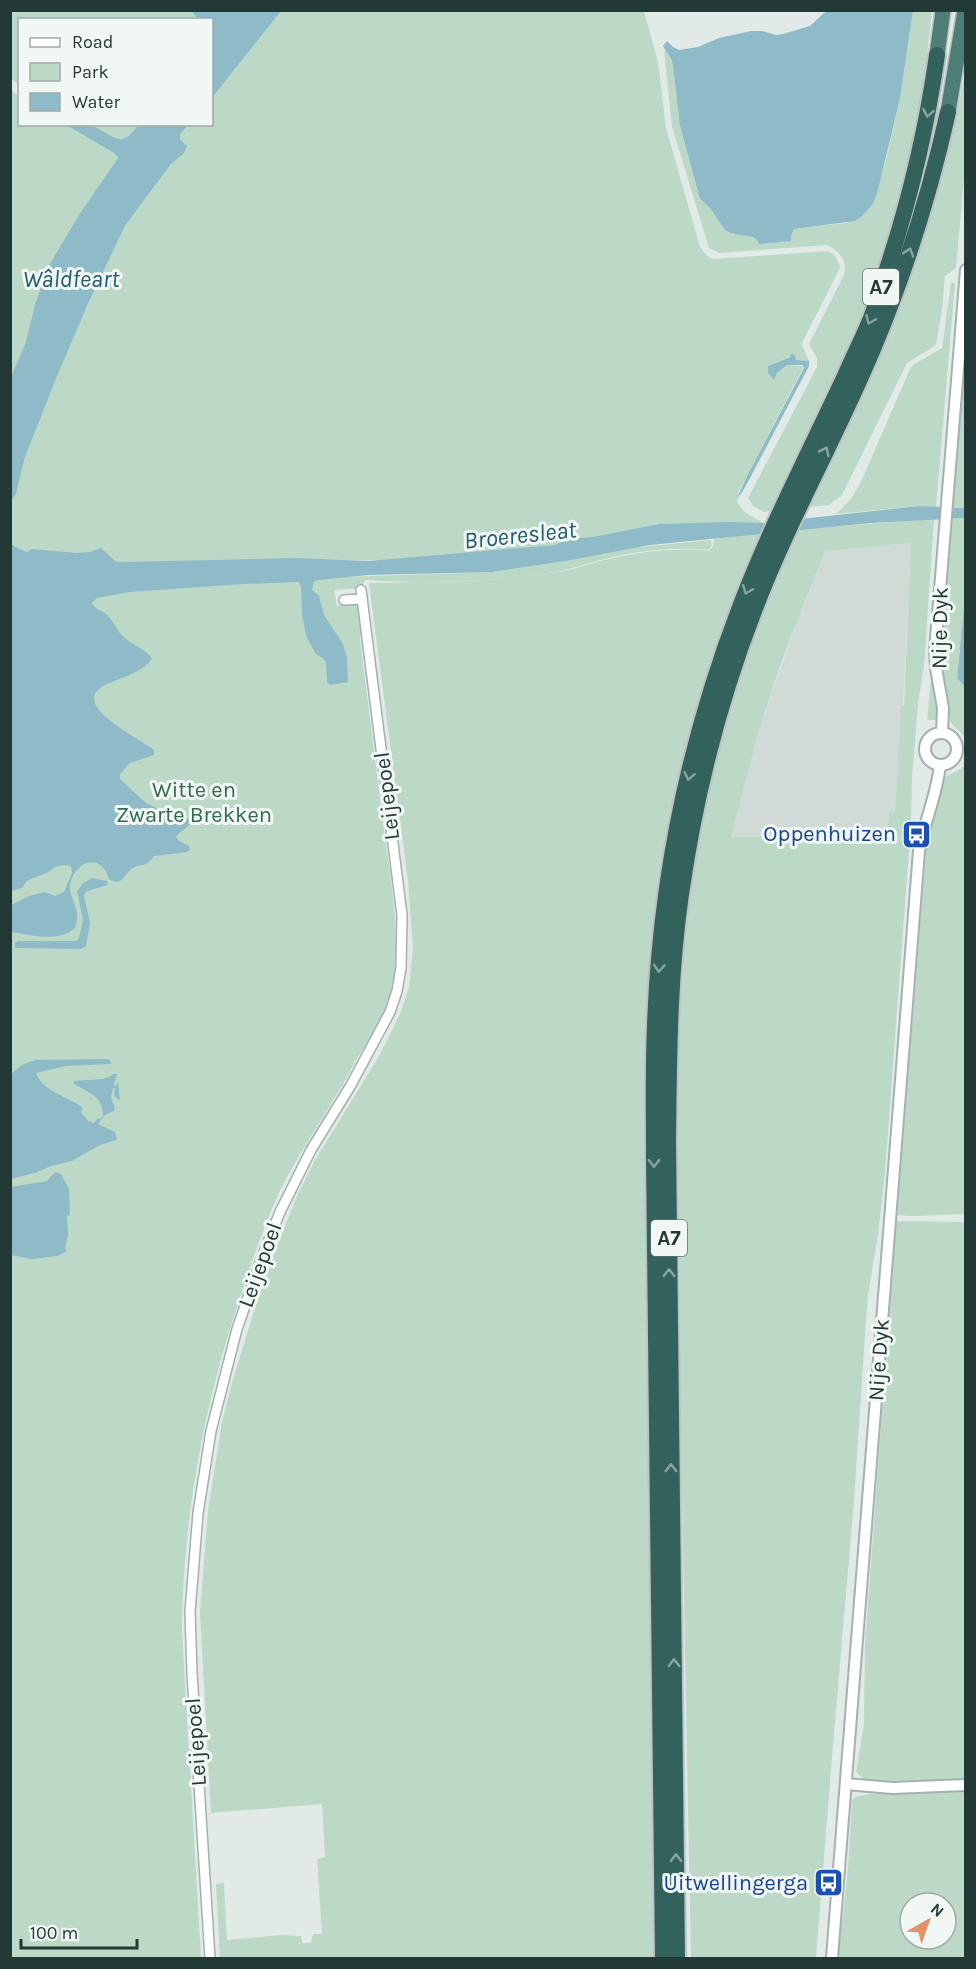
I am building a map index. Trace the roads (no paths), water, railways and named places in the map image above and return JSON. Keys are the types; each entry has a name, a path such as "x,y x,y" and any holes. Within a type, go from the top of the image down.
{"highway":[{"path":"937,55 943,10"},
{"path":"948,112 964,10"},
{"name":"A7","path":"792,505 872,317 921,150 937,55"},
{"name":"A7","path":"663,1959 654,1158 655,1024 660,950 672,855 692,759 717,670 739,608 872,351 920,217 948,112"},
{"name":"A7","path":"677,1959 668,1142 672,981 681,895 690,838 706,768 733,670 777,535"}],"street":[{"name":"Nije Dyk","path":"942,734 943,708 935,659 966,270"},
{"name":"Leijepoel","path":"210,1959 190,1612 198,1513 211,1431 237,1329 276,1222 311,1150 377,1038 397,991 401,968 402,915 361,594 344,600"},
{"path":"942,734 953,739 961,749 952,760 940,765 930,760 925,748 931,737 942,734"},
{"name":"Nije Dyk","path":"832,1959 920,851 922,833 940,765"},
{"path":"846,1784 892,1788 966,1785"}],"water":[{"path":"830,10 913,11 900,98 878,190 873,204 855,221 794,229 791,241 759,244 752,237 725,230 710,208 700,199 680,126 673,66 663,46 667,41 679,50 698,47 719,38 751,31 783,34 810,26"},
{"path":"192,11 281,11 213,97 213,18 196,18"},
{"name":"Wâldfeart","path":"68,126 93,126 121,139 126,138 137,126 187,126 180,135 180,139 187,146 184,153 171,164 125,226 87,306 25,457 16,494 11,501 11,377 26,342 48,267 79,215 118,158 114,153"},
{"path":"794,354 796,360 809,361 809,366 749,480 738,496 804,368 803,365 787,365 777,373 774,380 768,373 768,366 790,357"},
{"path":"919,506 965,508 965,518 871,523 650,545 492,572 368,575 314,581 312,590 319,596 324,615 343,644 347,658 348,682 330,685 327,682 326,663 316,654 307,638 302,616 299,582 130,592 97,598 92,603 95,607 109,617 122,636 152,659 139,670 98,690 94,699 97,708 106,718 154,750 154,755 130,763 120,774 120,779 146,803 190,820 192,823 176,836 178,840 189,846 190,850 154,856 146,864 130,870 118,882 109,879 100,865 93,862 87,863 76,871 70,886 77,911 75,928 68,933 52,937 11,932 11,905 29,896 45,892 55,896 64,892 72,873 71,866 57,867 27,881 22,888 11,891 11,544 28,552 32,549 77,553 101,548 115,561 121,562 295,558 368,561 555,545 571,538 592,537 659,524 764,523"},
{"path":"965,599 965,687 957,678"},
{"path":"92,878 107,881 108,885 87,891 84,895 90,923 86,946 81,949 15,948 15,943 18,941 76,941 79,938 83,920 77,891 83,883"},
{"path":"107,1059 111,1064 66,1066 36,1073 44,1085 83,1108 81,1112 88,1121 94,1123 103,1115 100,1103 94,1095 74,1084 74,1081 103,1079 117,1074 114,1085 116,1086 118,1081 120,1100 114,1095 115,1088 113,1088 111,1098 114,1111 105,1115 98,1124 115,1132 117,1140 100,1145 72,1161 11,1179 11,1074 22,1065 35,1060"},
{"path":"55,1172 61,1174 69,1189 70,1215 67,1216 68,1236 65,1249 67,1251 58,1256 31,1259 11,1255 11,1187 47,1181"}],"place":[{"name":"Oppenhuizen","path":"917,834"},
{"name":"Uitwellingerga","path":"829,1883"}],"water label":[{"name":"Broeresleat","path":"520,535"}],"park label":[{"name":"Witte en Zwarte Brekken","path":"194,802"}]}
